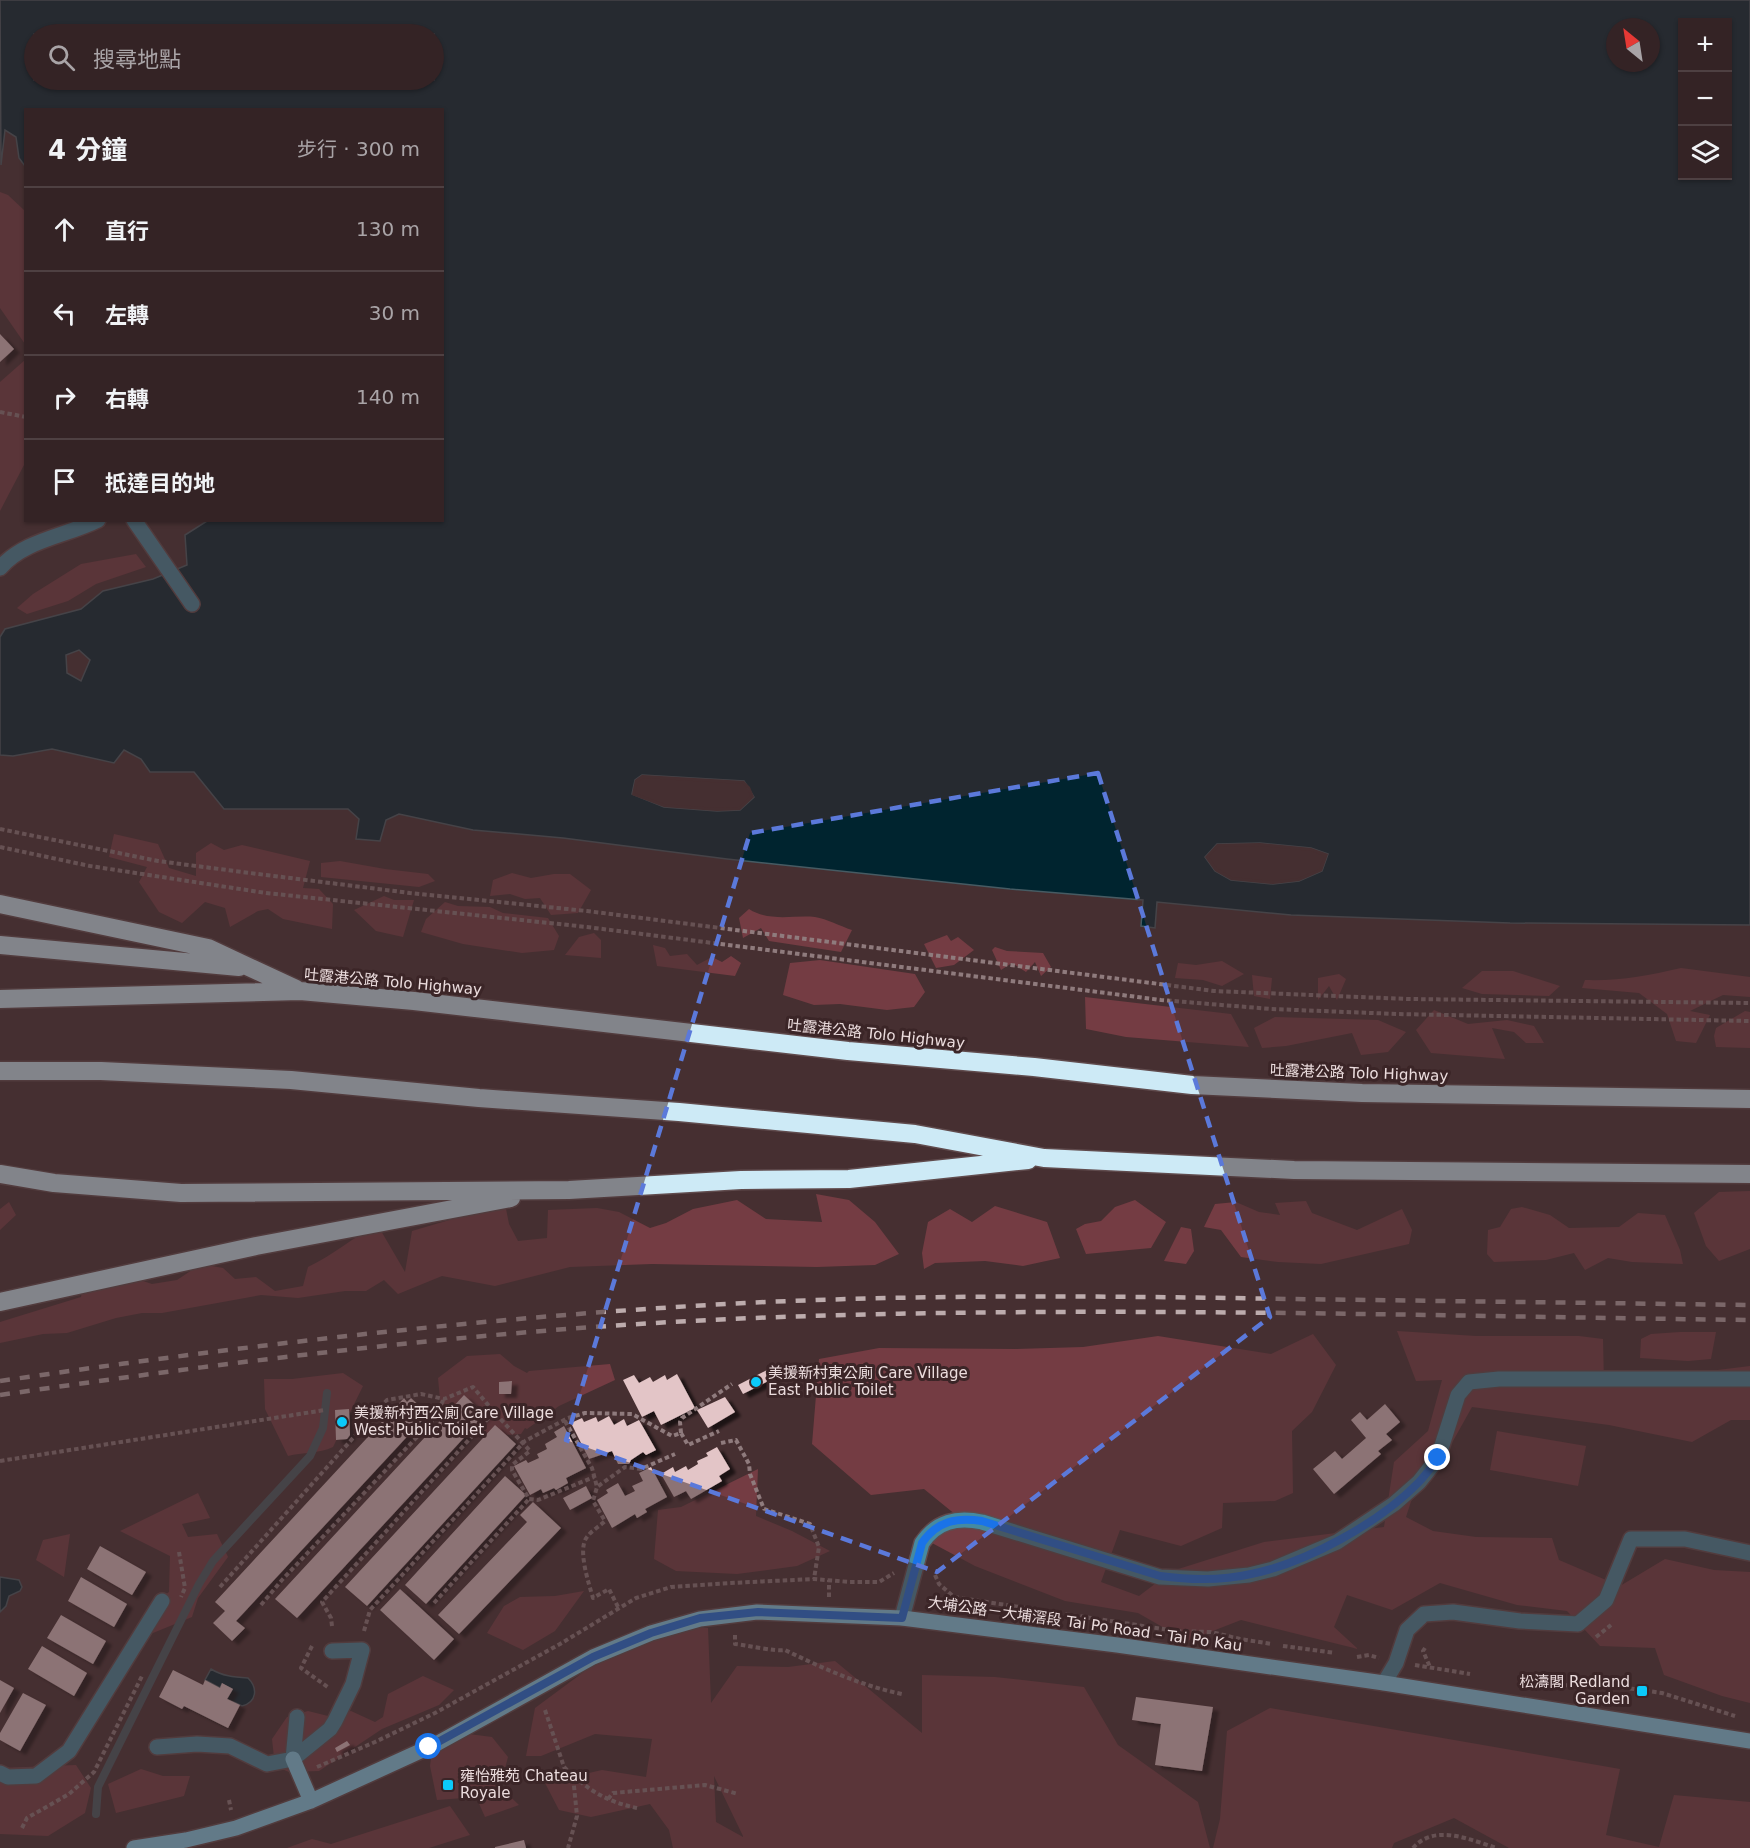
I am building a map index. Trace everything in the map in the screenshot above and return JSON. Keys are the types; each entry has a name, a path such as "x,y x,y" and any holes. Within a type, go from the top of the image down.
{"highway":[{"path":"0,904 208,948 300,991"},
{"path":"0,945 253,968"},
{"name":"吐露港公路 Tolo Highway","path":"0,999 300,991 414,1001 836,1049 1034,1067 1192,1085 1362,1093 1750,1099"},
{"path":"0,1071 113,1072 291,1080 479,1098 679,1112 915,1134 1044,1158 1294,1170 1750,1174"},
{"path":"0,1174 54,1183 181,1193 569,1190 741,1180 849,1179 1044,1158"},
{"path":"0,1302 256,1246 501,1200 569,1190"}],"main road":[{"name":"大埔公路－大埔滘段 Tai Po Road – Tai Po Kau","path":"134,1848 186,1840 236,1828 311,1801 438,1743 593,1657 651,1633 700,1618 758,1612 902,1618 1117,1645 1384,1683 1750,1741"},
{"path":"293,1759 311,1801"}],"lane":[{"path":"0,568 26,548 94,522"},
{"path":"135,522 192,604"},
{"path":"902,1618 922,1543 929,1534 946,1521 964,1519 982,1521 1160,1576 1208,1579 1249,1575 1273,1569 1337,1542 1394,1504 1411,1489 1438,1458 1458,1395 1469,1382 1499,1379 1750,1379"},
{"path":"1384,1683 1396,1663 1407,1630 1424,1614 1453,1612 1520,1621 1578,1624 1606,1600 1631,1539 1684,1539 1750,1553"},
{"path":"0,1773 8,1777 36,1776 69,1751 162,1601"},
{"path":"157,1747 197,1744 230,1746 267,1764 293,1759 330,1729 354,1684 362,1650 332,1651"},
{"path":"293,1759 297,1716"}],"path":[{"path":"0,412 24,417"},
{"path":"0,829 158,861 410,893 586,911 1214,991 1408,999 1750,1003"},
{"path":"0,847 90,866 266,893 587,927 1161,1000 1271,1009 1397,1014 1750,1021"},
{"path":"719,1431 688,1444 681,1433 680,1422 682,1418 732,1384"},
{"path":"220,1587 387,1400 421,1394 444,1399 473,1387 530,1451 512,1465 512,1470 529,1499"},
{"path":"261,1605 432,1421 444,1399"},
{"path":"0,1461 325,1410"},
{"path":"332,1626 331,1618 322,1602 494,1413"},
{"path":"364,1639 370,1610 522,1444 565,1420 585,1413 632,1413 672,1436 681,1433"},
{"path":"565,1420 592,1468 597,1487 593,1501 605,1521 585,1538 583,1550 593,1598 609,1589 618,1607"},
{"path":"722,1443 736,1440 749,1464 750,1474 764,1509 810,1524 819,1547 814,1579"},
{"path":"597,1487 625,1467 641,1469 675,1454"},
{"path":"529,1499 538,1500 594,1477"},
{"path":"434,1603 529,1499"},
{"path":"933,1570 939,1584 954,1597 1176,1631 1210,1632 1239,1639 1345,1656"},
{"path":"735,1635 735,1644 785,1650 816,1665 902,1694"},
{"path":"1354,1658 1369,1655 1396,1663 1476,1675"},
{"path":"319,1680 332,1689 326,1695"},
{"path":"1533,1685 1613,1686 1662,1693 1736,1717"},
{"path":"545,1710 564,1767 590,1791 626,1806 637,1808"},
{"path":"568,1848 577,1816 573,1776"},
{"path":"608,1799 612,1793 705,1785 738,1794"},
{"path":"1413,1848 1426,1837 1439,1834 1497,1848"}],"highlighted area":[{"path":"1098,773 1270,1317 937,1572 566,1440 750,833"}],"shaded area":[{"path":"0,192 8,195 24,210 24,343 0,308"},
{"path":"24,361 24,465 0,511 0,382"},
{"path":"136,554 146,567 96,584 68,601 27,614 17,608 33,594 81,564"},
{"path":"114,834 158,844 169,868 196,876 196,853 211,843 224,850 242,845 310,861 303,888 319,889 333,904 332,929 283,919 268,909 258,911 230,927 225,908 205,902 182,923 159,912 139,882 147,867 109,857"},
{"path":"340,861 428,874 435,881 419,887 321,877 321,863"},
{"path":"512,873 531,878 570,874 591,890 578,913 551,915 540,898 525,899 510,894 490,896 493,880"},
{"path":"384,896 394,900 414,900 403,937 376,931 354,910"},
{"path":"445,902 458,906 490,907 503,913 548,918 559,936 554,950 522,953 463,944 421,932 426,919"},
{"path":"749,909 773,917 815,917 852,930 841,952 769,941 761,928 743,938 739,918"},
{"path":"594,933 601,940 601,958 565,955 579,937"},
{"path":"947,935 951,941 958,937 974,950 954,965 936,968 924,944"},
{"path":"653,945 665,948 670,956 687,954 697,965 712,957 722,962 731,956 741,963 735,976 657,966"},
{"path":"995,947 1007,951 1043,953 1051,967 1041,976 1035,962 1026,972 1012,963 1001,970 992,950"},
{"path":"820,960 915,974 925,992 914,1007 887,1010 840,1004 814,1005 783,995 790,963"},
{"path":"1222,961 1244,974 1222,986 1203,980 1175,978 1178,963 1196,965"},
{"path":"1681,968 1750,977 1750,997 1723,995 1690,1011 1710,1015 1696,1043 1676,1041 1667,1014 1639,993 1582,988 1585,980 1610,980"},
{"path":"1482,971 1513,971 1560,986 1549,996 1482,994 1462,988"},
{"path":"1339,974 1346,979 1337,1000 1329,986 1318,1000 1318,978"},
{"path":"1252,975 1272,978 1270,999 1254,996"},
{"path":"1085,997 1231,1014 1249,1047 1126,1037 1086,1029"},
{"path":"1434,1010 1468,1024 1507,1020 1534,1026 1544,1043 1526,1043 1514,1032 1492,1028 1505,1059 1431,1053 1416,1030"},
{"path":"1745,1011 1750,1012 1750,1048 1716,1047 1714,1036 1716,1028"},
{"path":"1275,1017 1378,1020 1406,1032 1388,1052 1361,1055 1352,1033 1286,1046 1262,1048 1254,1028"},
{"path":"1750,1191 1750,1249 1719,1261 1706,1246 1694,1213 1719,1192"},
{"path":"816,1194 849,1200 875,1222 899,1254 875,1265 817,1267 652,1264 570,1267 495,1286 442,1276 398,1294 384,1280 366,1291 345,1291 298,1298 261,1295 162,1313 142,1313 116,1318 67,1333 43,1334 0,1343 0,1322 81,1297 82,1292 120,1281 143,1281 152,1284 177,1280 201,1264 223,1268 235,1279 256,1277 275,1291 303,1286 308,1267 377,1224 405,1272 412,1231 497,1206 506,1209 509,1224 518,1241 547,1238 548,1210 597,1208 619,1212 650,1228 666,1223 693,1209 737,1200 766,1219 822,1222"},
{"path":"1135,1200 1166,1222 1151,1248 1086,1254 1076,1229 1085,1224 1101,1221 1115,1207"},
{"path":"1306,1201 1312,1213 1357,1230 1402,1209 1412,1230 1409,1244 1321,1264 1278,1262 1241,1257 1221,1230 1204,1227 1215,1204 1236,1202 1259,1212 1280,1215 1275,1203"},
{"path":"9,1202 16,1215 0,1230 0,1209"},
{"path":"995,1206 1047,1222 1060,1258 1023,1266 985,1261 935,1263 924,1269 922,1253 928,1222 950,1209 972,1222"},
{"path":"1522,1207 1550,1215 1569,1228 1619,1227 1638,1213 1665,1215 1680,1250 1683,1264 1632,1262 1608,1258 1585,1270 1574,1253 1546,1260 1494,1262 1487,1254 1488,1230 1500,1227 1511,1209"},
{"path":"1181,1227 1191,1229 1194,1251 1186,1264 1164,1261"},
{"path":"1397,1331 1476,1336 1579,1336 1603,1339 1604,1384 1750,1366 1750,1420 1731,1420 1692,1442 1609,1425 1472,1407 1453,1441 1426,1455 1406,1517 1433,1531 1476,1537 1552,1538 1559,1560 1620,1586 1665,1559 1714,1570 1750,1572 1750,1703 1722,1696 1664,1675 1655,1648 1600,1646 1567,1611 1517,1605 1440,1583 1392,1610 1347,1595 1334,1627 1358,1649 1241,1620 1187,1641 1138,1613 1065,1601 975,1566 932,1543 942,1533 967,1524 924,1489 871,1495 812,1444 819,1359 879,1348 1083,1347 1158,1336 1271,1354 1313,1334 1336,1365 1312,1412 1292,1431 1293,1493 1275,1501 1223,1503 1222,1528 1181,1546 1120,1530 1101,1582 1139,1596 1172,1571 1264,1542 1384,1527 1394,1462 1428,1431 1442,1380 1416,1381"},
{"path":"1716,1332 1711,1359 1688,1361 1640,1358 1641,1339 1651,1334"},
{"path":"500,1354 527,1373 610,1364 615,1380 559,1406 527,1429 525,1428 521,1434 486,1436 441,1410 438,1378 467,1356"},
{"path":"343,1373 363,1386 333,1447 288,1456 265,1409 264,1379 292,1379"},
{"path":"1497,1431 1586,1446 1578,1486 1490,1470"},
{"path":"758,1469 756,1516 792,1531 830,1551 797,1566 737,1574 676,1571 654,1559 658,1510 681,1507"},
{"path":"198,1493 210,1518 182,1524 188,1537 217,1534 228,1557 198,1598 192,1617 153,1633 155,1602 169,1592 170,1556 120,1531"},
{"path":"70,1534 64,1577 36,1560 43,1540"},
{"path":"584,1591 555,1631 523,1650 487,1633 504,1606 520,1597 555,1596"},
{"path":"647,1625 708,1628 711,1703 737,1666 788,1667 835,1661 922,1733 922,1675 995,1677 1084,1687 1118,1745 1198,1802 1210,1848 673,1848 669,1830 650,1804 591,1817 559,1810 545,1783 602,1770 646,1777 652,1739 595,1734 541,1756 526,1756 535,1708","holes":["714,1776 743,1837 716,1822"]},
{"path":"423,1676 454,1690 439,1705 382,1729 319,1771 289,1772 275,1766 272,1739 287,1717 308,1711 328,1716 351,1711 375,1722 383,1717 388,1694"},
{"path":"1270,1708 1620,1769 1606,1835 1659,1847 1674,1795 1750,1802 1750,1848 1509,1848 1454,1818 1394,1843 1392,1848 1213,1848 1220,1819 1227,1731"},
{"path":"461,1733 492,1737 508,1757 500,1787 519,1805 485,1817 476,1797 437,1800 430,1766 432,1751"},
{"path":"76,1765 91,1788 85,1813 48,1836 0,1834 0,1768"},
{"path":"141,1769 163,1776 190,1776 184,1796 116,1813 108,1784"},
{"path":"450,1806 470,1835 429,1848 287,1848 312,1839 331,1844"}],"water":[{"path":"0,0 1750,0 1750,925 1510,923 1291,915 1157,902 1155,928 1141,926 1143,900 1010,889 727,859 563,838 473,830 399,814 386,820 380,841 356,839 359,819 348,809 224,809 194,772 150,772 141,759 124,750 114,763 52,749 13,756 0,755 0,637 5,629 81,609 103,591 153,579 187,565 185,535 205,522 444,522 444,108 24,108 24,165 19,158 16,137 5,130 1,165","holes":["79,650 90,660 81,681 67,673 66,655","642,775 744,781 754,797 740,810 717,811 664,807 632,794 635,780","1260,843 1311,848 1328,854 1322,871 1299,881 1273,884 1231,880 1215,871 1205,857 1217,844"]},
{"path":"0,1577 19,1580 22,1587 20,1591 9,1596 6,1606 0,1612"},
{"path":"211,1669 224,1675 248,1678 254,1690 251,1701 242,1706 227,1699 232,1689 222,1684 220,1688 205,1680"}],"pier":[{"path":"642,775 744,781 750,787 754,797 740,810 717,811 664,807 632,795 635,780","holes":["643,778 743,784 750,796 739,807 717,808 665,804 635,793 638,782"]},
{"path":"1260,843 1311,848 1328,854 1322,871 1299,881 1273,884 1231,880 1215,871 1205,857 1217,844","holes":["1260,846 1311,851 1324,856 1319,869 1298,878 1272,881 1232,877 1217,868 1209,857 1218,847"]}],"building":[{"path":"0,334 14,349 0,362"},
{"name":"美援新村東公廁 Care Village East Public Toilet","path":"769,1369 774,1378 743,1394 738,1385"},
{"path":"677,1374 695,1408 661,1425 654,1411 642,1417 623,1380 634,1375 639,1383 650,1377 653,1382 665,1375 667,1380"},
{"path":"512,1381 511,1394 499,1394 499,1382"},
{"path":"464,1395 485,1415 297,1618 275,1599"},
{"path":"725,1397 735,1412 708,1428 697,1410"},
{"path":"404,1398 407,1402 411,1398 428,1414 236,1621 245,1628 232,1641 213,1623 225,1611 215,1602"},
{"path":"1385,1404 1400,1422 1386,1434 1392,1440 1378,1451 1381,1454 1334,1494 1313,1469 1335,1451 1342,1459 1366,1438 1351,1420 1360,1412 1367,1420"},
{"name":"美援新村西公廁 Care Village West Public Toilet","path":"349,1409 350,1435 347,1439 336,1440 335,1410"},
{"path":"609,1416 614,1425 624,1419 627,1426 639,1420 656,1450 646,1455 643,1452 629,1464 618,1464 612,1451 589,1459 571,1423 582,1418 584,1422 596,1417 598,1422"},
{"path":"495,1425 516,1444 367,1606 345,1587"},
{"path":"564,1426 586,1468 566,1478 568,1483 556,1490 554,1488 543,1493 541,1489 530,1495 514,1466 526,1460 528,1463 539,1458 537,1454 547,1449 545,1444 557,1437 554,1432"},
{"path":"717,1447 730,1469 719,1476 722,1481 691,1499 686,1491 674,1497 661,1474 673,1467 675,1472 686,1466 688,1470 698,1464 697,1461 708,1456 706,1453"},
{"path":"651,1467 667,1497 645,1509 647,1512 637,1518 635,1514 612,1528 597,1500 608,1493 606,1490 618,1483 625,1496 635,1491 632,1486 643,1481 639,1473"},
{"path":"505,1476 526,1495 426,1604 405,1585"},
{"path":"586,1486 592,1498 570,1510 563,1498"},
{"path":"533,1502 561,1528 459,1634 438,1615 527,1522 520,1515"},
{"path":"100,1546 146,1572 132,1595 87,1569"},
{"path":"81,1577 127,1604 114,1627 68,1601"},
{"path":"400,1589 454,1639 434,1660 380,1610"},
{"path":"61,1615 106,1641 93,1664 47,1638"},
{"path":"42,1646 87,1673 74,1696 28,1669"},
{"path":"173,1670 203,1685 205,1680 220,1688 222,1683 233,1689 227,1699 240,1705 228,1728 184,1706 182,1709 159,1697"},
{"path":"0,1680 14,1688 0,1713"},
{"path":"23,1693 46,1705 20,1751 0,1740 0,1733"},
{"path":"1136,1697 1213,1707 1202,1771 1155,1765 1161,1724 1132,1720"},
{"path":"347,1741 350,1745 337,1752 335,1748"},
{"path":"524,1840 526,1848 495,1848 495,1847"}],"waterway":[{"path":"96,1814 98,1787 199,1584 213,1561 310,1456 323,1428 327,1393"}],"railway":[{"path":"0,1381 185,1355 371,1333 651,1309 813,1300 1086,1297 1750,1305"},
{"path":"0,1395 282,1357 470,1337 754,1318 1003,1312 1128,1312 1750,1320"}],"place":[{"name":"美援新村東公廁 Care Village East Public Toilet","path":"756,1382"},
{"name":"美援新村西公廁 Care Village West Public Toilet","path":"342,1422"},
{"name":"松濤閣 Redland Garden","path":"1642,1691"},
{"name":"雍怡雅苑 Chateau Royale","path":"448,1785"}],"route":[{"path":"429,1747 593,1657 651,1633 700,1618 758,1612 902,1618 922,1543 936,1527 946,1521 958,1519 982,1521 1160,1576 1184,1579 1228,1578 1273,1569 1337,1542 1394,1504 1419,1482 1438,1458"}]}
